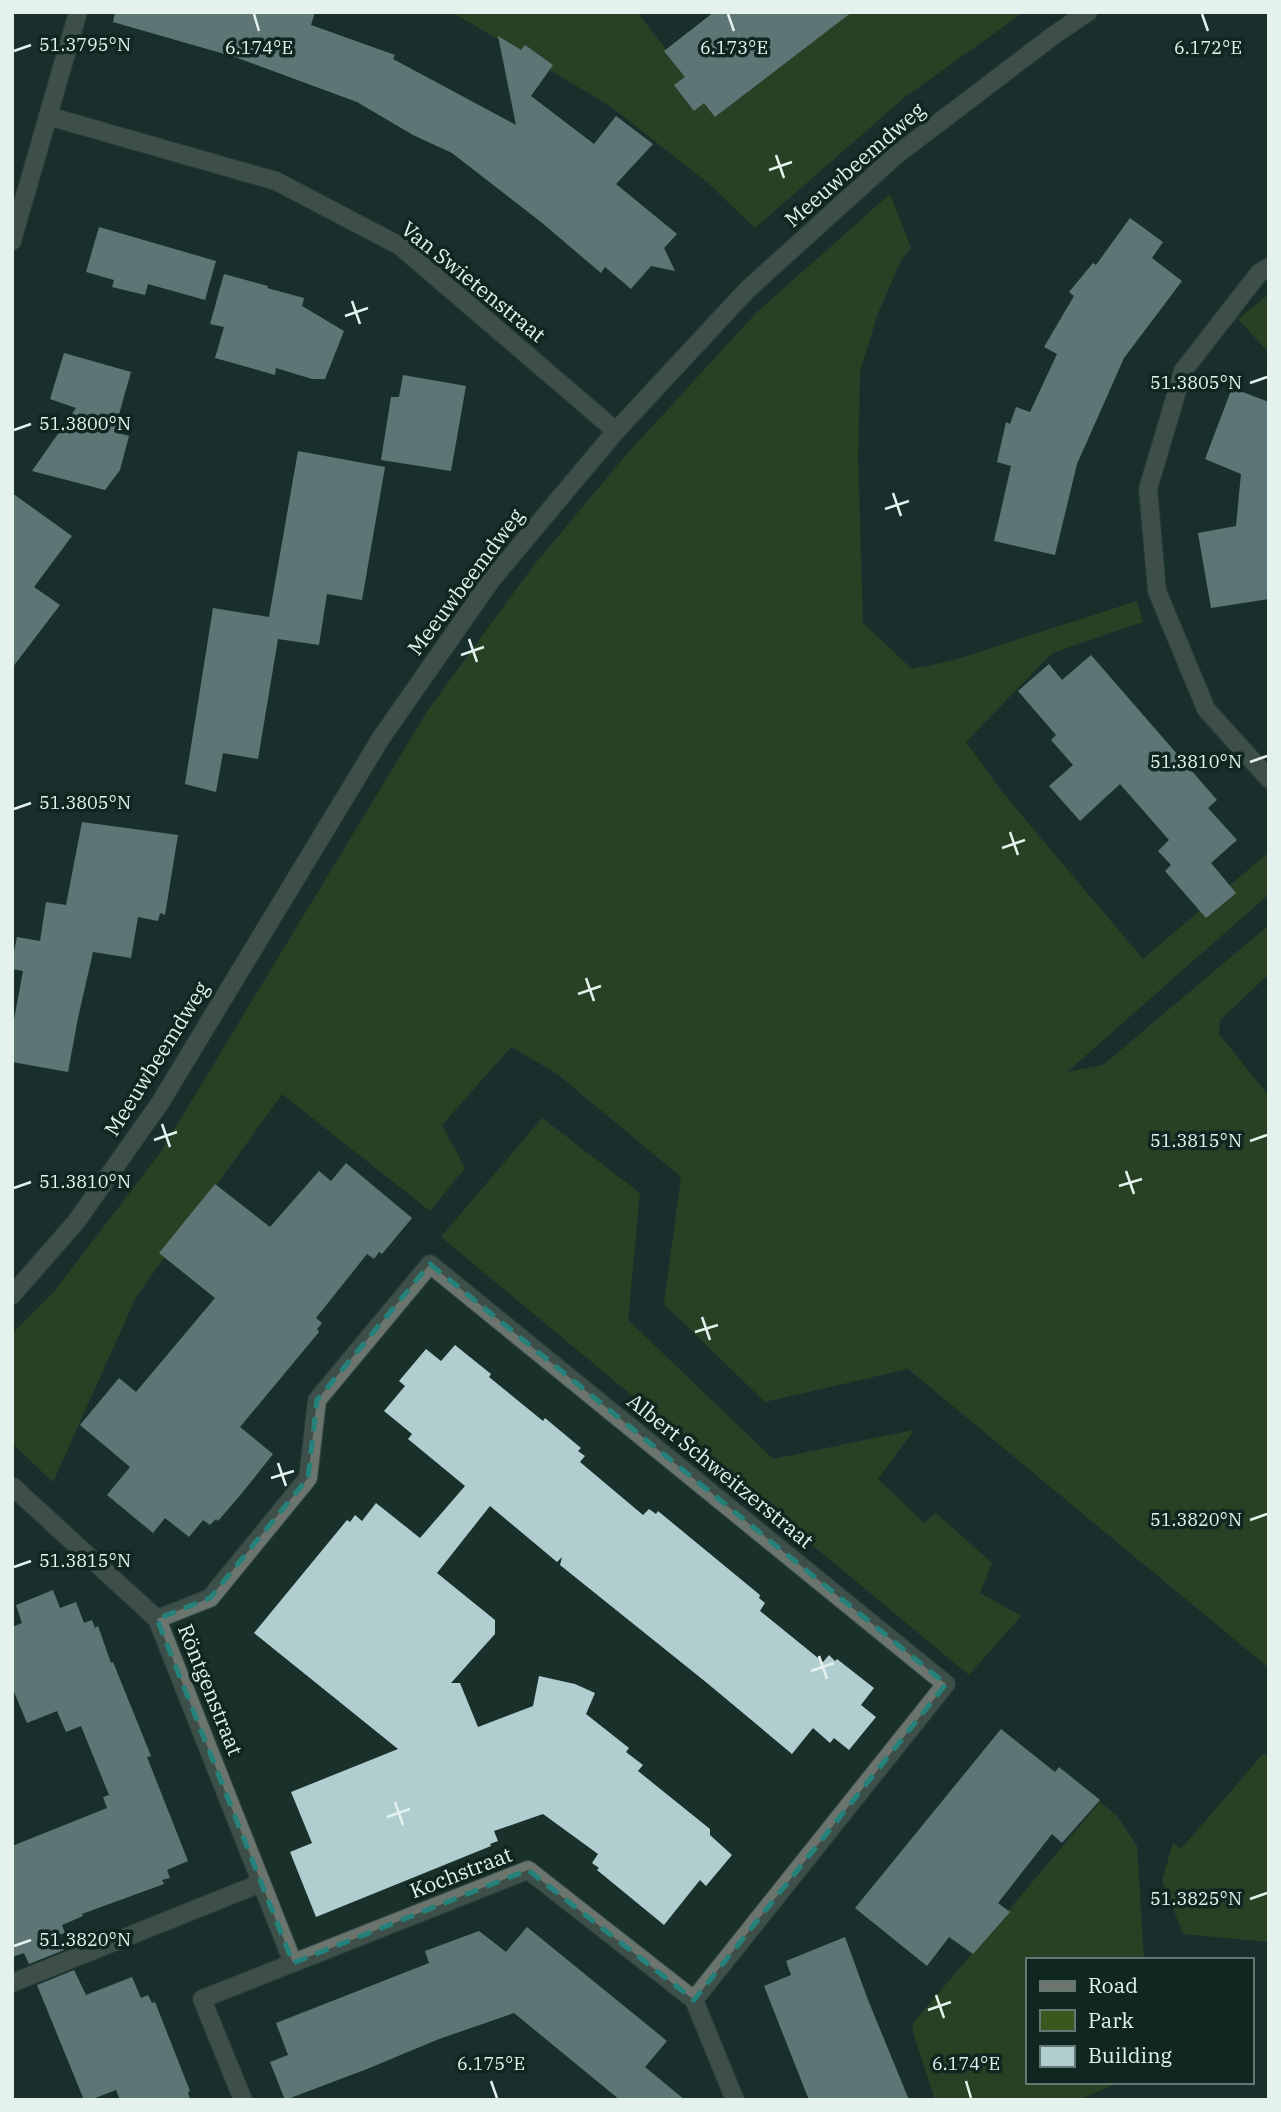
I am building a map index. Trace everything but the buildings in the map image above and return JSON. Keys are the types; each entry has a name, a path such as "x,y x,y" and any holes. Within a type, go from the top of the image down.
{"street":[{"path":"12,241 78,12"},
{"name":"Meeuwbeemdweg","path":"12,1295 76,1222 160,1103 381,738 492,579 616,431 747,290 895,156 1088,12"},
{"name":"Van Swietenstraat","path":"48,116 276,181 400,246 616,431"},
{"path":"1269,267 1259,273 1183,371 1148,489 1157,591 1206,709 1269,779"},
{"name":"Albert Schweitzerstraat","path":"157,1619 210,1598 308,1478 317,1400 430,1264 946,1684 694,2000"},
{"name":"Röntgenstraat","path":"12,1486 157,1619 293,1963"},
{"name":"Kochstraat","path":"293,1963 528,1870 694,2000"},
{"path":"12,1983 261,1883"},
{"path":"243,2100 202,1999 293,1963"},
{"path":"694,2000 735,2100"}],"highlighted area":[{"path":"430,1264 946,1684 694,2000 528,1870 293,1963 157,1619 210,1598 308,1478 317,1400"}],"green space":[{"path":"452,12 637,12 717,116 851,12 1024,12 905,97 755,228 708,183 610,106"},
{"path":"890,194 911,248 901,260 878,313 860,371 858,458 863,623 912,669 951,661 1137,601 1143,622 1052,653 966,742 1003,793 1143,959 1269,852 1269,894 1067,1072 1103,1065 1269,925 1269,974 1220,1020 1219,1034 1269,1096 1269,1668 908,1369 765,1402 664,1304 681,1177 556,1073 511,1047 442,1125 465,1168 430,1211 282,1094 136,1297 53,1482 12,1443 12,1334 53,1293 160,1153 428,710 534,565 626,455 757,312"},
{"path":"1269,294 1269,353 1238,319"},
{"path":"542,1118 640,1193 628,1320 773,1459 914,1430 878,1479 924,1523 936,1513 992,1563 980,1593 1021,1616 969,1675 441,1237"},
{"path":"1264,1753 1269,1758 1269,1942 1183,1934 1162,1880 1173,1843 1181,1849"},
{"path":"1100,1802 1117,1816 1137,1846 1144,1958 1026,1958 1026,2084 1115,2084 1078,2100 935,2100 912,2029 915,2021"}]}
